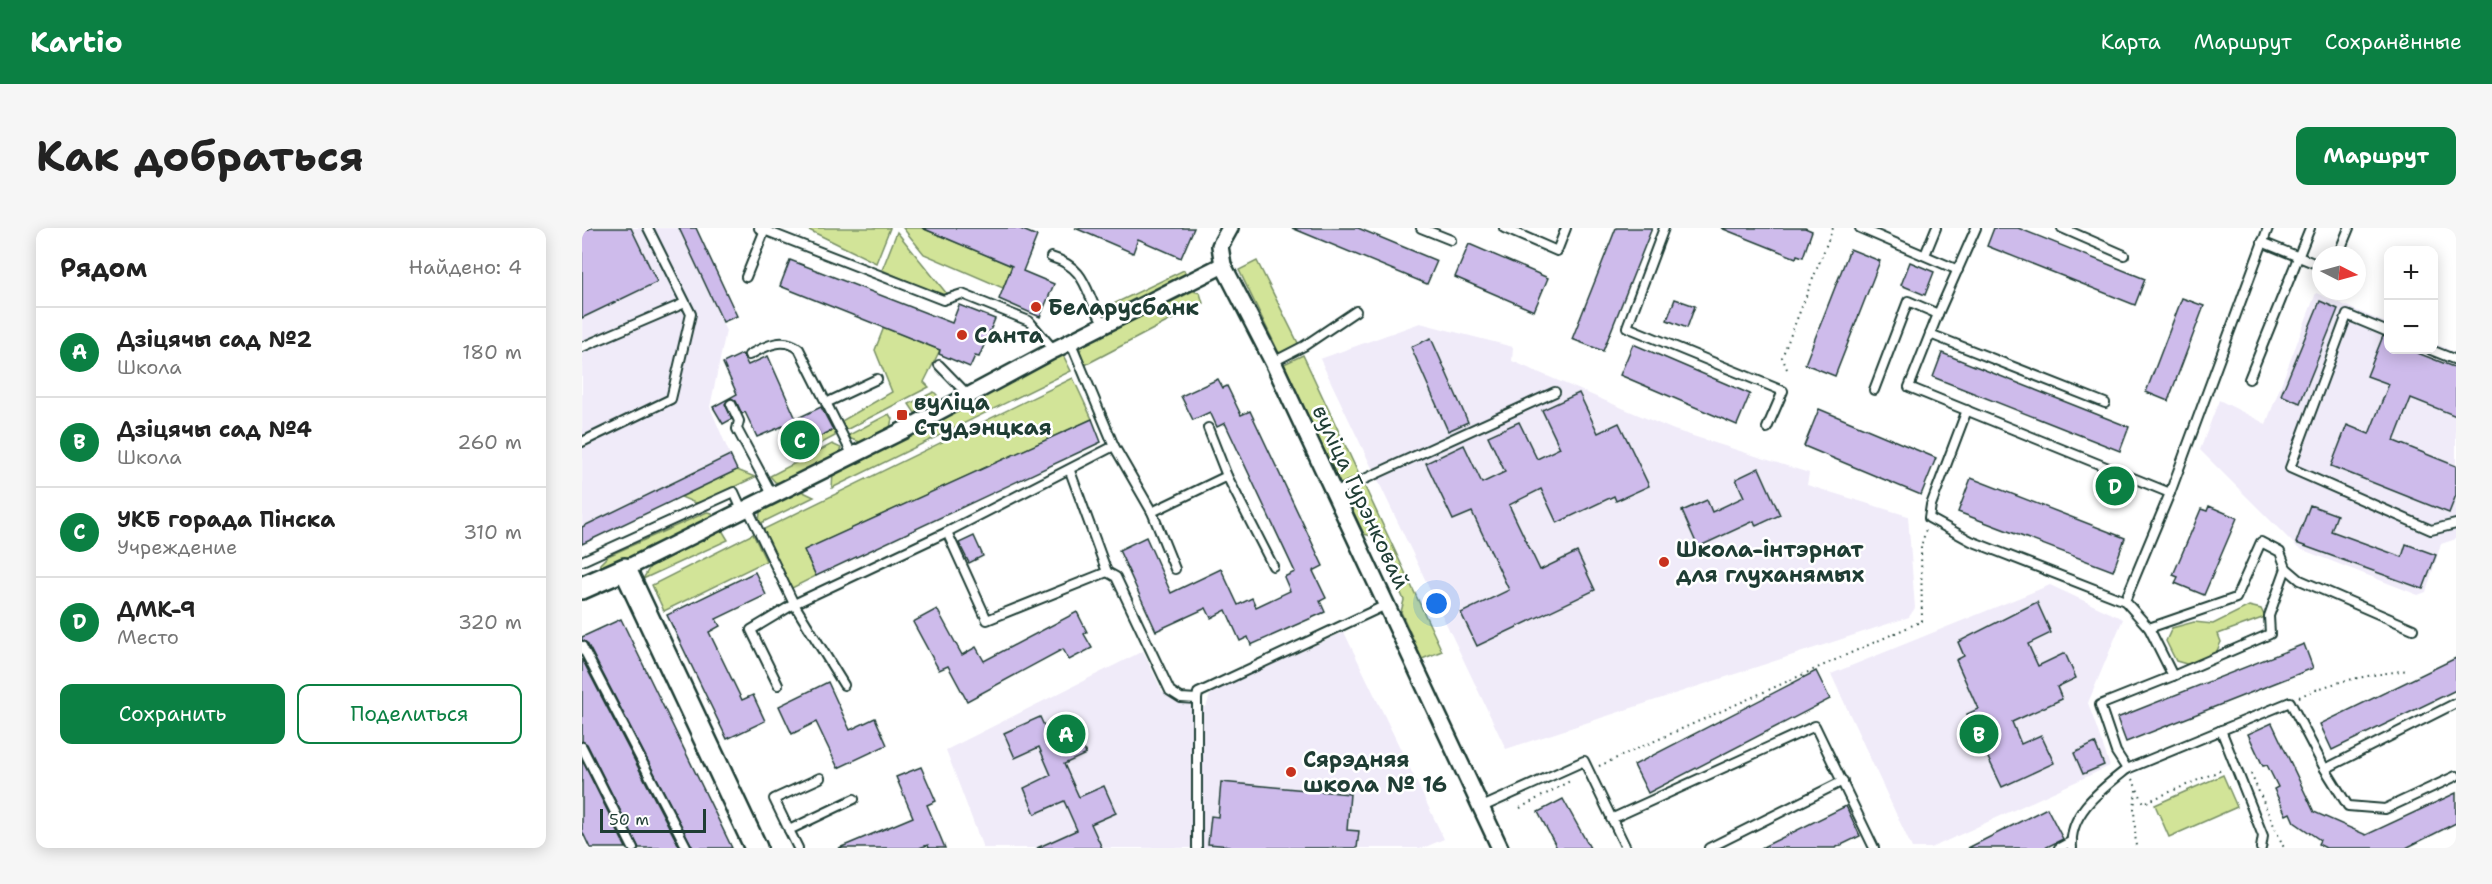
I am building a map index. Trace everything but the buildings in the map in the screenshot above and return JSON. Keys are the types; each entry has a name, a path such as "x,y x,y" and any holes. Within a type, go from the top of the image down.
{"street":[{"path":"582,588 853,456 1104,324 1223,265 1220,246 1230,228"},
{"name":"вуліца Гурэнковай","path":"1223,265 1274,362 1500,848"},
{"path":"625,568 756,848"}],"lane":[{"path":"582,441 671,399 691,314 648,228"},
{"path":"1421,228 1451,240"},
{"path":"1504,228 1557,251 1566,228"},
{"path":"1664,228 1627,327 1783,391 1767,428"},
{"path":"1860,228 1958,270"},
{"path":"1925,255 1936,228"},
{"path":"1976,228 1909,387 2170,493"},
{"path":"2062,228 2124,255"},
{"path":"2125,601 2170,493 2268,228"},
{"path":"2249,379 2310,228"},
{"path":"2342,246 2349,228"},
{"path":"746,277 762,230 944,300 962,294 1029,321 1054,350"},
{"path":"2262,242 2312,262"},
{"path":"1051,257 1068,262 1079,271 1094,309 1104,324"},
{"path":"1874,390 1908,301 1938,314"},
{"path":"582,347 686,303"},
{"path":"1274,362 1304,346 1356,311"},
{"path":"2384,330 2347,315 2290,468 2431,530 2456,524"},
{"path":"1930,334 2105,403"},
{"path":"1071,343 1114,446 1152,512 1176,569"},
{"path":"749,356 773,344 792,344 800,349 853,456"},
{"path":"2438,353 2456,360"},
{"path":"939,365 968,395"},
{"path":"826,403 877,379"},
{"path":"1335,493 1555,392"},
{"path":"731,404 739,421 737,429 773,496"},
{"path":"1967,410 1931,505 1929,518 1971,541 2125,601 2149,628 2173,676"},
{"path":"1208,428 1227,476 1273,566"},
{"path":"778,685 751,630 794,604 947,532 1070,471 1114,446"},
{"path":"1070,471 1107,572 1116,577 1170,691 1181,698 1197,699"},
{"path":"1152,512 1227,476"},
{"path":"582,561 734,492 794,604 844,685"},
{"path":"947,532 987,620 1107,572"},
{"path":"2149,628 2236,598 2261,542 2280,552 2286,568 2300,580 2413,629"},
{"path":"2127,769 2116,752 2100,705 2270,634 2269,616 2286,568"},
{"path":"1197,848 1198,693 1386,605"},
{"path":"582,646 687,848"},
{"path":"2059,848 2072,845 2072,830 2095,794 2127,769 2290,702 2325,769 2348,806 2385,808 2456,776"},
{"path":"2325,769 2456,704"},
{"path":"1611,819 1815,726 1874,848"},
{"path":"2222,730 2263,836 2261,848"},
{"path":"582,747 633,848"},
{"path":"1480,808 1584,761 1626,848"},
{"path":"798,848 774,799 820,778"},
{"path":"1709,848 1843,781"},
{"path":"789,830 854,800"}],"path":[{"path":"1786,369 1782,357 1833,228"},
{"path":"1520,808 1588,771 1922,621 1921,547 1929,518"},
{"path":"2290,702 2321,687 2409,670"},
{"path":"2127,769 2144,803 2246,760 2284,848"},
{"path":"2136,787 2134,809 2136,848"}],"shaded area":[{"path":"582,228 679,228 726,331 710,407 730,455 582,527"},
{"path":"2313,300 2332,300 2384,322 2384,354 2438,354 2438,345 2456,353 2456,539 2441,544 2426,592 2418,595 2298,548 2200,450 2219,400 2266,424"},
{"name":"Школа-інтэрнат для глуханямых","path":"1420,323 1513,347 1512,361 1674,430 1809,473 1807,485 1908,516 1915,608 1909,617 1506,749 1320,359"},
{"path":"2050,585 2123,619 2088,703 2110,766 1931,848 1912,848 1831,674"},
{"path":"1344,632 1444,839 1423,848 983,848 946,750 1143,651 1162,691 1176,701 1206,707 1210,695 1216,690"}],"green space":[{"path":"805,228 890,228 876,263"},
{"path":"903,228 922,228 1012,266 1003,288 924,254"},
{"path":"897,232 947,294 942,296 882,270"},
{"path":"1257,261 1299,345 1281,354 1239,270"},
{"path":"1184,270 1187,276 1114,313 1101,310"},
{"path":"1193,291 1200,293 1203,303 1083,366 1080,351 1083,345"},
{"path":"884,327 940,350 924,382 929,387 846,430 840,422 892,392 875,350"},
{"path":"1063,355 1071,371 832,488 833,472"},
{"path":"1303,355 1360,477 1341,486 1284,364"},
{"path":"1073,378 1092,419 805,550 816,576 790,589 762,530"},
{"path":"934,392 937,395 936,402 915,413 909,404"},
{"path":"889,414 892,419 890,428 863,443 851,439 849,435"},
{"path":"835,429 835,436 809,450 800,446"},
{"path":"832,444 841,448 837,456 785,484 775,482 770,476"},
{"path":"737,470 755,477 702,502 695,503 681,497"},
{"path":"1364,485 1442,651 1422,659 1401,612 1404,600 1376,537 1364,534 1345,494"},
{"path":"799,490 814,497 759,524 760,512 763,508"},
{"path":"707,512 712,513 716,518 598,573 600,564 608,556"},
{"path":"722,530 728,540 643,579 651,565 659,559"},
{"path":"753,534 766,561 664,611 652,585"},
{"path":"2249,606 2261,609 2265,617 2218,634 2221,642 2215,655 2190,665 2176,661 2166,641 2172,628 2194,622 2213,624"},
{"path":"2223,775 2237,807 2169,837 2155,805"}],"place":[{"name":"Беларусбанк","path":"1036,307"},
{"name":"Санта","path":"962,335"},
{"name":"вуліца Студэнцкая","path":"902,415"},
{"name":"УКБ горада Пінска","path":"800,440"},
{"name":"ДМК-9","path":"2115,486"},
{"name":"Школа-інтэрнат для глуханямых","path":"1664,562"},
{"name":"Дзіцячы сад №2","path":"1066,734"},
{"name":"Дзіцячы сад №4","path":"1979,734"},
{"name":"Сярэдняя школа № 16","path":"1291,772"}]}
